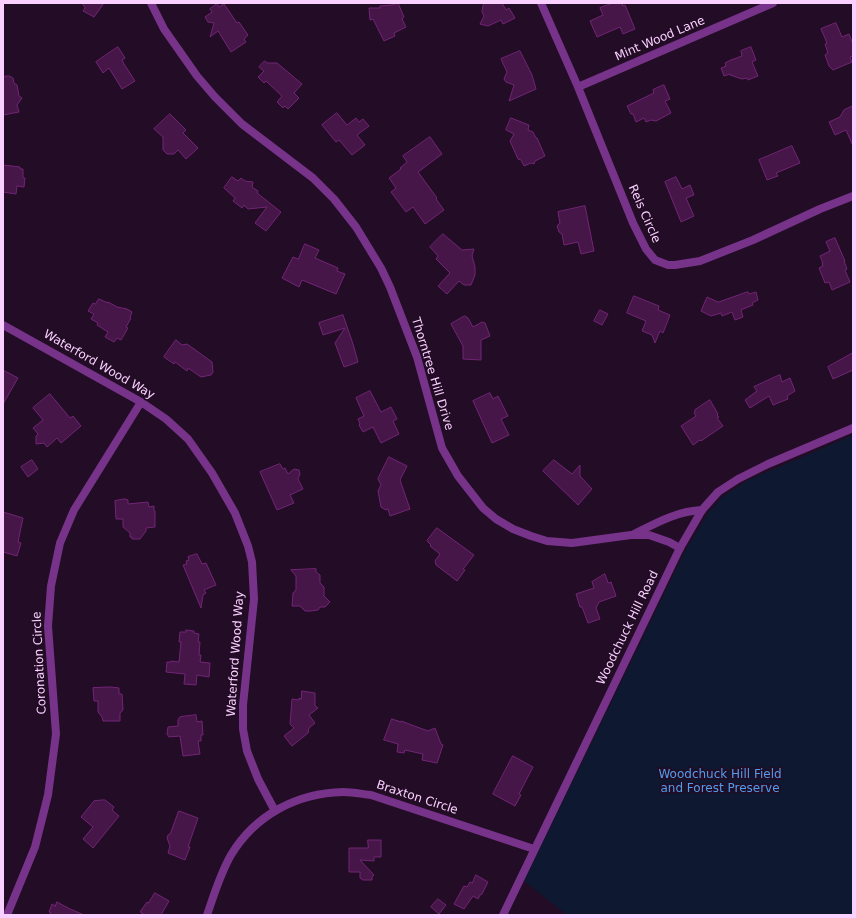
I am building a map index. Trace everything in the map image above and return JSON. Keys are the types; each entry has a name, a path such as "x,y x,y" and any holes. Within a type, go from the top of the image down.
{"street":[{"name":"Thorntree Hill Drive","path":"151,3 164,29 197,76 215,98 242,124 313,178 334,199 356,227 381,268 390,287 417,357 442,448 458,476 483,508 496,519 514,529 547,541 572,543 631,535 649,535 680,548"},
{"name":"Reis Circle","path":"541,3 578,87 633,223 646,250 655,260 668,265 700,261 753,240 820,209 853,196"},
{"name":"Mint Wood Lane","path":"578,87 773,3"},
{"name":"Waterford Wood Way","path":"3,325 141,402 166,419 188,439 212,473 232,509 248,546 252,562 254,599 243,705 243,729 247,751 258,779 275,811"},
{"name":"Coronation Circle","path":"7,915 35,847 48,796 56,734 48,626 51,586 60,543 74,510 141,402"},
{"name":"Woodchuck Hill Road","path":"503,915 680,548 702,510 718,492 738,480 768,464 853,428"},
{"name":"Thorntree Hill Drive","path":"631,535 666,518 688,511 702,510"},
{"name":"Braxton Circle","path":"207,915 224,869 231,855 244,837 261,820 275,811 293,801 319,794 345,792 371,795 534,849"}],"green space":[{"name":"Woodchuck Hill Field and Forest Preserve","path":"853,435 853,915 567,915 524,881 685,551 708,513 722,497 746,481"}],"building":[{"path":"82,3 104,3 94,17 83,11 85,8"},
{"path":"398,3 404,17 402,19 406,27 394,33 395,36 384,41 373,19 370,20 369,8 380,8 380,6"},
{"path":"484,3 502,3 506,10 509,8 515,18 503,24 501,20 488,26 480,24 484,16 482,12"},
{"path":"613,3 622,3 623,6 625,5 635,29 623,34 620,27 597,37 590,21 603,15 600,8"},
{"path":"217,4 219,7 224,4 237,23 239,22 248,35 244,39 246,42 231,52 218,31 210,37 214,23 208,22 205,17 212,12 210,9"},
{"path":"836,23 842,37 849,34 853,44 853,56 850,57 852,62 833,70 829,66 825,55 828,53 825,44 827,43 821,29"},
{"path":"118,47 125,58 122,60 124,64 135,81 122,89 109,68 103,73 96,62"},
{"path":"751,47 756,60 752,62 758,76 748,80 747,78 742,79 730,74 724,76 721,68 726,66 725,63 742,56 741,51"},
{"path":"520,51 532,75 536,89 509,101 514,85 506,82 504,79 507,72 501,59"},
{"path":"265,61 267,63 277,63 302,84 294,93 299,98 288,109 285,106 283,108 277,102 282,96 266,81 264,83 258,77 264,71 259,67"},
{"path":"9,76 13,78 14,83 17,85 19,96 22,98 17,105 19,112 3,115 3,77"},
{"path":"664,85 670,99 665,101 671,113 656,121 651,120 646,122 644,118 636,122 633,114 631,114 627,106 654,93 653,90"},
{"path":"853,106 853,146 846,130 835,135 829,122 840,117 844,110"},
{"path":"337,113 347,125 356,118 359,122 363,119 369,126 357,135 365,145 352,155 339,140 336,142 322,125"},
{"path":"170,114 186,130 183,133 198,148 186,159 178,150 174,154 167,154 163,150 163,137 154,129"},
{"path":"511,118 529,125 528,130 533,132 537,138 545,156 535,161 534,164 531,163 524,166 521,160 518,159 510,141 514,134 506,130"},
{"path":"430,137 442,154 418,172 444,210 425,224 413,207 406,212 391,192 396,188 389,178 401,169 400,168 407,162 403,156"},
{"path":"792,146 800,163 776,173 778,176 767,180 759,160"},
{"path":"3,165 20,167 20,169 23,169 23,178 25,178 24,187 17,186 16,194 3,192"},
{"path":"232,177 238,181 241,178 245,181 253,182 252,187 258,191 257,193 281,212 266,231 255,223 267,207 248,209 244,205 242,208 233,201 235,198 224,188"},
{"path":"676,177 682,189 690,185 694,195 686,198 694,216 681,222 665,182"},
{"path":"585,206 594,251 581,254 578,242 564,245 562,234 559,232 557,226 560,223 558,212"},
{"path":"443,234 462,250 474,249 472,256 475,267 475,275 471,285 464,285 459,281 447,294 438,286 450,273 436,259 438,256 430,247"},
{"path":"835,238 845,261 847,269 845,270 850,282 832,290 829,282 825,283 819,268 823,266 820,256 830,251 826,242"},
{"path":"305,244 319,250 315,258 338,268 337,271 345,274 336,294 302,280 299,287 282,278 293,257 298,259"},
{"path":"748,292 749,294 756,292 758,300 752,303 753,305 741,310 743,317 735,320 732,312 722,316 721,313 711,316 701,311 707,297 718,302"},
{"path":"634,296 659,306 658,310 670,315 663,333 660,331 655,343 652,335 642,331 646,321 627,313"},
{"path":"99,299 132,312 131,318 126,327 128,328 121,340 117,338 114,342 105,337 108,332 91,319 94,314 88,311 93,303 95,304"},
{"path":"600,310 608,314 602,325 594,321"},
{"path":"343,315 358,362 344,367 335,343 345,328 323,335 319,323"},
{"path":"465,316 468,318 473,327 482,322 485,323 490,336 481,340 481,360 463,359 463,346 451,324"},
{"path":"176,340 182,345 187,344 212,362 213,372 211,375 201,377 188,368 187,371 175,362 174,364 164,357"},
{"path":"853,353 853,370 833,379 828,367"},
{"path":"3,370 18,378 3,404"},
{"path":"780,375 782,382 790,378 795,391 787,396 788,399 773,405 769,396 750,408 745,400 757,391 754,387"},
{"path":"370,391 381,412 391,407 397,419 393,421 399,434 381,443 373,427 363,432 359,425 358,419 364,416 356,398"},
{"path":"490,393 493,399 498,396 508,416 501,419 509,435 492,443 473,401"},
{"path":"50,394 70,418 73,416 81,426 61,443 57,438 47,447 44,443 36,444 36,436 38,434 33,428 43,420 33,408"},
{"path":"710,400 718,414 717,415 719,417 717,418 723,426 693,445 681,426 696,416 694,413 695,410"},
{"path":"389,457 407,466 400,480 410,509 390,516 388,509 386,510 381,507 378,491 381,485 378,479"},
{"path":"32,460 38,469 28,477 21,467"},
{"path":"554,460 572,474 580,465 580,476 592,489 578,505 543,471"},
{"path":"280,464 283,469 285,468 288,474 294,469 299,470 300,474 298,479 303,489 290,495 294,503 277,510 260,472"},
{"path":"125,499 128,500 128,504 148,502 149,507 154,506 155,527 146,528 146,531 140,539 132,539 132,537 130,537 130,533 123,527 123,519 116,519 115,501"},
{"path":"3,512 23,518 18,542 21,543 17,556 3,552"},
{"path":"437,528 474,555 463,569 465,570 457,581 436,565 435,561 440,554 430,546 431,545 427,541"},
{"path":"197,554 202,564 206,563 216,585 204,590 206,593 203,595 201,608 183,565 187,564 186,561 189,560 188,557"},
{"path":"316,569 316,572 320,575 320,583 324,587 324,596 330,602 325,607 320,607 318,610 311,611 305,611 300,606 292,606 293,593 296,590 296,576 291,570"},
{"path":"605,574 608,583 611,582 616,596 599,602 596,608 600,619 588,623 582,607 580,607 576,594 594,588 592,582"},
{"path":"186,630 194,631 194,633 199,634 198,642 200,642 200,662 210,663 209,677 197,675 196,685 184,684 185,674 166,672 167,662 179,662 181,642 179,642 180,632 186,632"},
{"path":"93,688 119,688 119,694 122,694 123,710 120,713 120,721 103,721 98,712 98,701 94,701"},
{"path":"302,691 315,693 315,706 318,708 309,715 315,723 309,728 308,733 292,746 284,736 294,728 290,724 292,699 301,699"},
{"path":"196,715 197,722 202,721 203,735 201,735 201,741 198,741 200,754 183,756 180,736 169,737 167,734 168,727 178,726 178,720 180,717"},
{"path":"392,719 428,731 435,728 441,744 443,745 437,763 422,760 423,754 405,750 404,753 397,752 398,744 384,740"},
{"path":"513,756 533,767 519,794 521,795 515,806 493,794"},
{"path":"105,800 114,807 112,810 119,816 93,848 83,839 93,827 81,817 94,801"},
{"path":"179,811 198,818 185,860 168,853 170,846 167,838"},
{"path":"368,840 381,840 381,857 374,857 374,861 360,860 374,875 372,880 363,880 360,878 360,872 349,872 349,848 368,848"},
{"path":"476,875 488,882 482,894 478,899 473,896 464,909 454,904 464,886 467,887 470,882 472,883"},
{"path":"155,893 169,901 161,915 145,915 140,912 147,902 148,903"},
{"path":"438,899 446,905 439,914 431,907"},
{"path":"57,902 84,915 49,915 51,913 49,912 52,904 55,906"}]}
